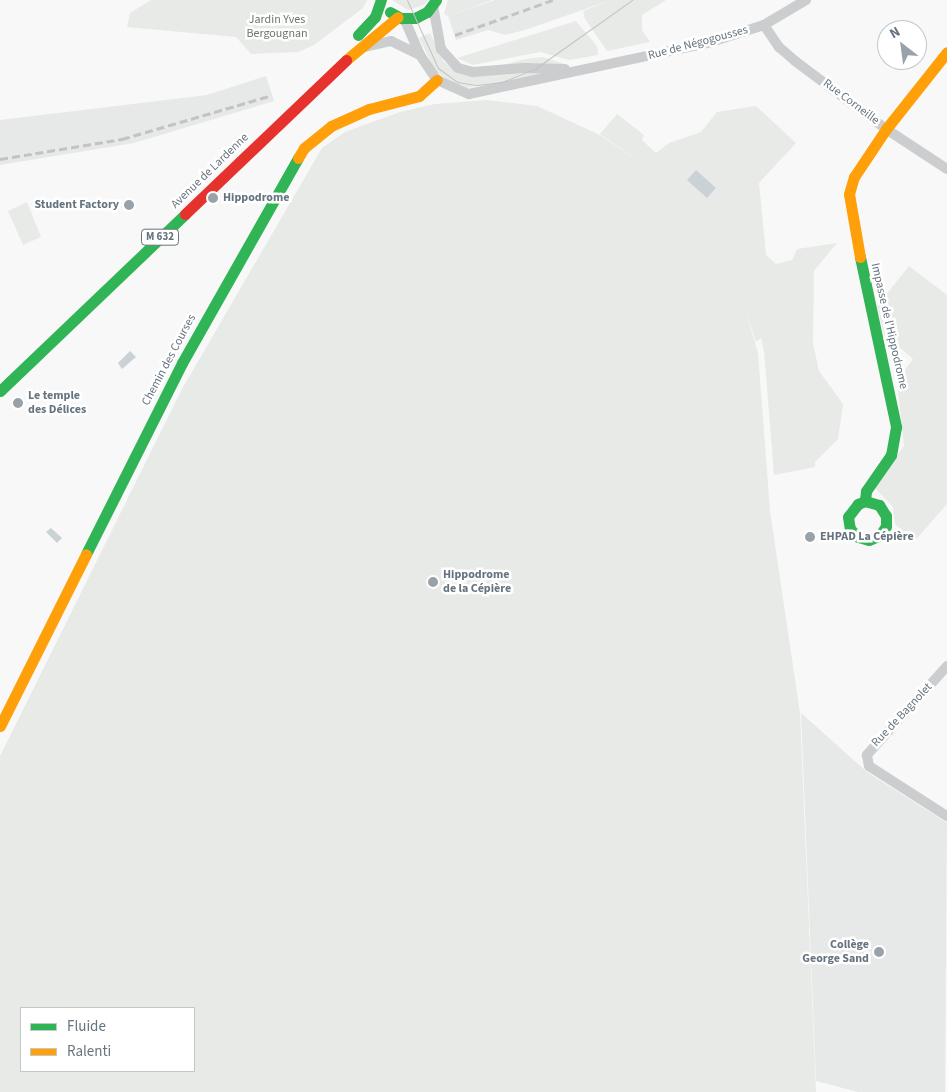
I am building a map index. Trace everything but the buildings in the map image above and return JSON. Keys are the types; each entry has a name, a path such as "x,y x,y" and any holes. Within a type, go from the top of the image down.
{"street":[{"path":"382,0 401,17 420,55 437,80"},
{"name":"Avenue de Lardenne","path":"0,380 373,20 382,0"},
{"name":"Rue de Négogousses","path":"437,80 469,94 710,42 764,25 806,0"},
{"path":"401,17 420,17 435,3"},
{"name":"Rue de Négogousses","path":"435,3 442,49 458,68 473,72 523,68 583,69"},
{"name":"Avenue de Lardenne","path":"0,391 356,50 401,17"},
{"name":"Rue Corneille","path":"764,25 779,47 795,61 886,129 947,169"},
{"path":"356,50 391,41 420,55"},
{"name":"Impasse de l'Hippodrome","path":"865,501 866,490 891,455 896,427 889,384 872,320 849,194 854,177 886,129 947,52"},
{"name":"Chemin des Courses","path":"0,726 178,370 304,148 331,126 369,109 427,93 437,80"},
{"name":"Rue de Bagnolet","path":"947,666 867,755 869,766 947,816"}],"shaded area":[{"path":"495,0 611,0 525,30 505,35 488,30 456,40 448,16"},
{"path":"266,76 274,101 134,143 0,165 0,120 207,95"},
{"path":"696,170 716,188 707,198 687,180"},
{"path":"130,351 136,357 122,369 118,363"},
{"path":"51,528 62,538 57,543 46,532"},
{"name":"Collège George Sand","path":"801,713 867,772 947,823 945,1092 858,1092 816,1081"}],"green space":[{"name":"Jardin Yves Bergougnan","path":"151,0 367,0 363,8 314,45 298,52 251,54 236,37 127,27 130,13"},
{"path":"392,0 428,0 424,5 408,10"},
{"path":"448,0 492,0 448,16 444,14"},
{"path":"611,0 666,0 642,15 642,30 650,42 607,51 585,19 583,11"},
{"path":"576,21 597,46 598,55 569,60 540,52 473,65 457,58"},
{"path":"430,33 444,62 462,74 558,72 467,88 446,80 435,70 419,38"},
{"path":"543,57 570,66 502,65 526,59"},
{"name":"Hippodrome de la Cépière","path":"486,100 537,106 600,135 642,164 600,134 617,114 644,135 642,140 656,153 669,143 701,132 717,112 756,106 796,143 759,183 766,255 776,264 792,260 797,249 837,243 814,271 813,343 819,371 843,404 838,439 815,462 815,467 774,475 764,351 761,338 756,342 746,312 758,353 770,511 800,713 816,1092 0,1092 0,756 182,389 322,148 345,132 400,112 435,104"},
{"path":"27,202 41,237 23,245 8,211"},
{"path":"909,266 947,295 947,504 913,543 895,524 893,507 875,488 904,446 897,381 913,359 884,334 877,306"}],"tram line":[{"path":"407,0 438,68 457,82 477,85 502,82 536,68 632,0"}],"railway":[{"path":"455,35 553,0"},
{"path":"0,159 122,139 272,95"}],"traffic: fast":[{"path":"358,35 375,17 381,0"},
{"path":"390,12 401,18 415,18 427,12 436,0"},
{"path":"86,554 182,363 298,158"},
{"path":"0,391 185,214"},
{"path":"860,257 896,427 891,455 866,491 865,501 858,504 848,517 850,529 858,537 869,540 880,535 886,526 886,516 879,505 865,501"}],"traffic: slow":[{"path":"346,60 398,17"},
{"path":"860,257 849,194 854,177 886,129 947,52"},
{"path":"298,158 304,148 331,126 369,109 419,96 437,80"},
{"path":"0,726 86,554"}],"traffic: jam":[{"path":"185,214 346,60"}],"place":[{"name":"Hippodrome","path":"213,198"},
{"name":"Student Factory","path":"129,205"},
{"name":"Le temple des Délices","path":"18,403"},
{"name":"EHPAD La Cépière","path":"810,537"},
{"name":"Hippodrome de la Cépière","path":"433,582"},
{"name":"Collège George Sand","path":"879,952"}]}
